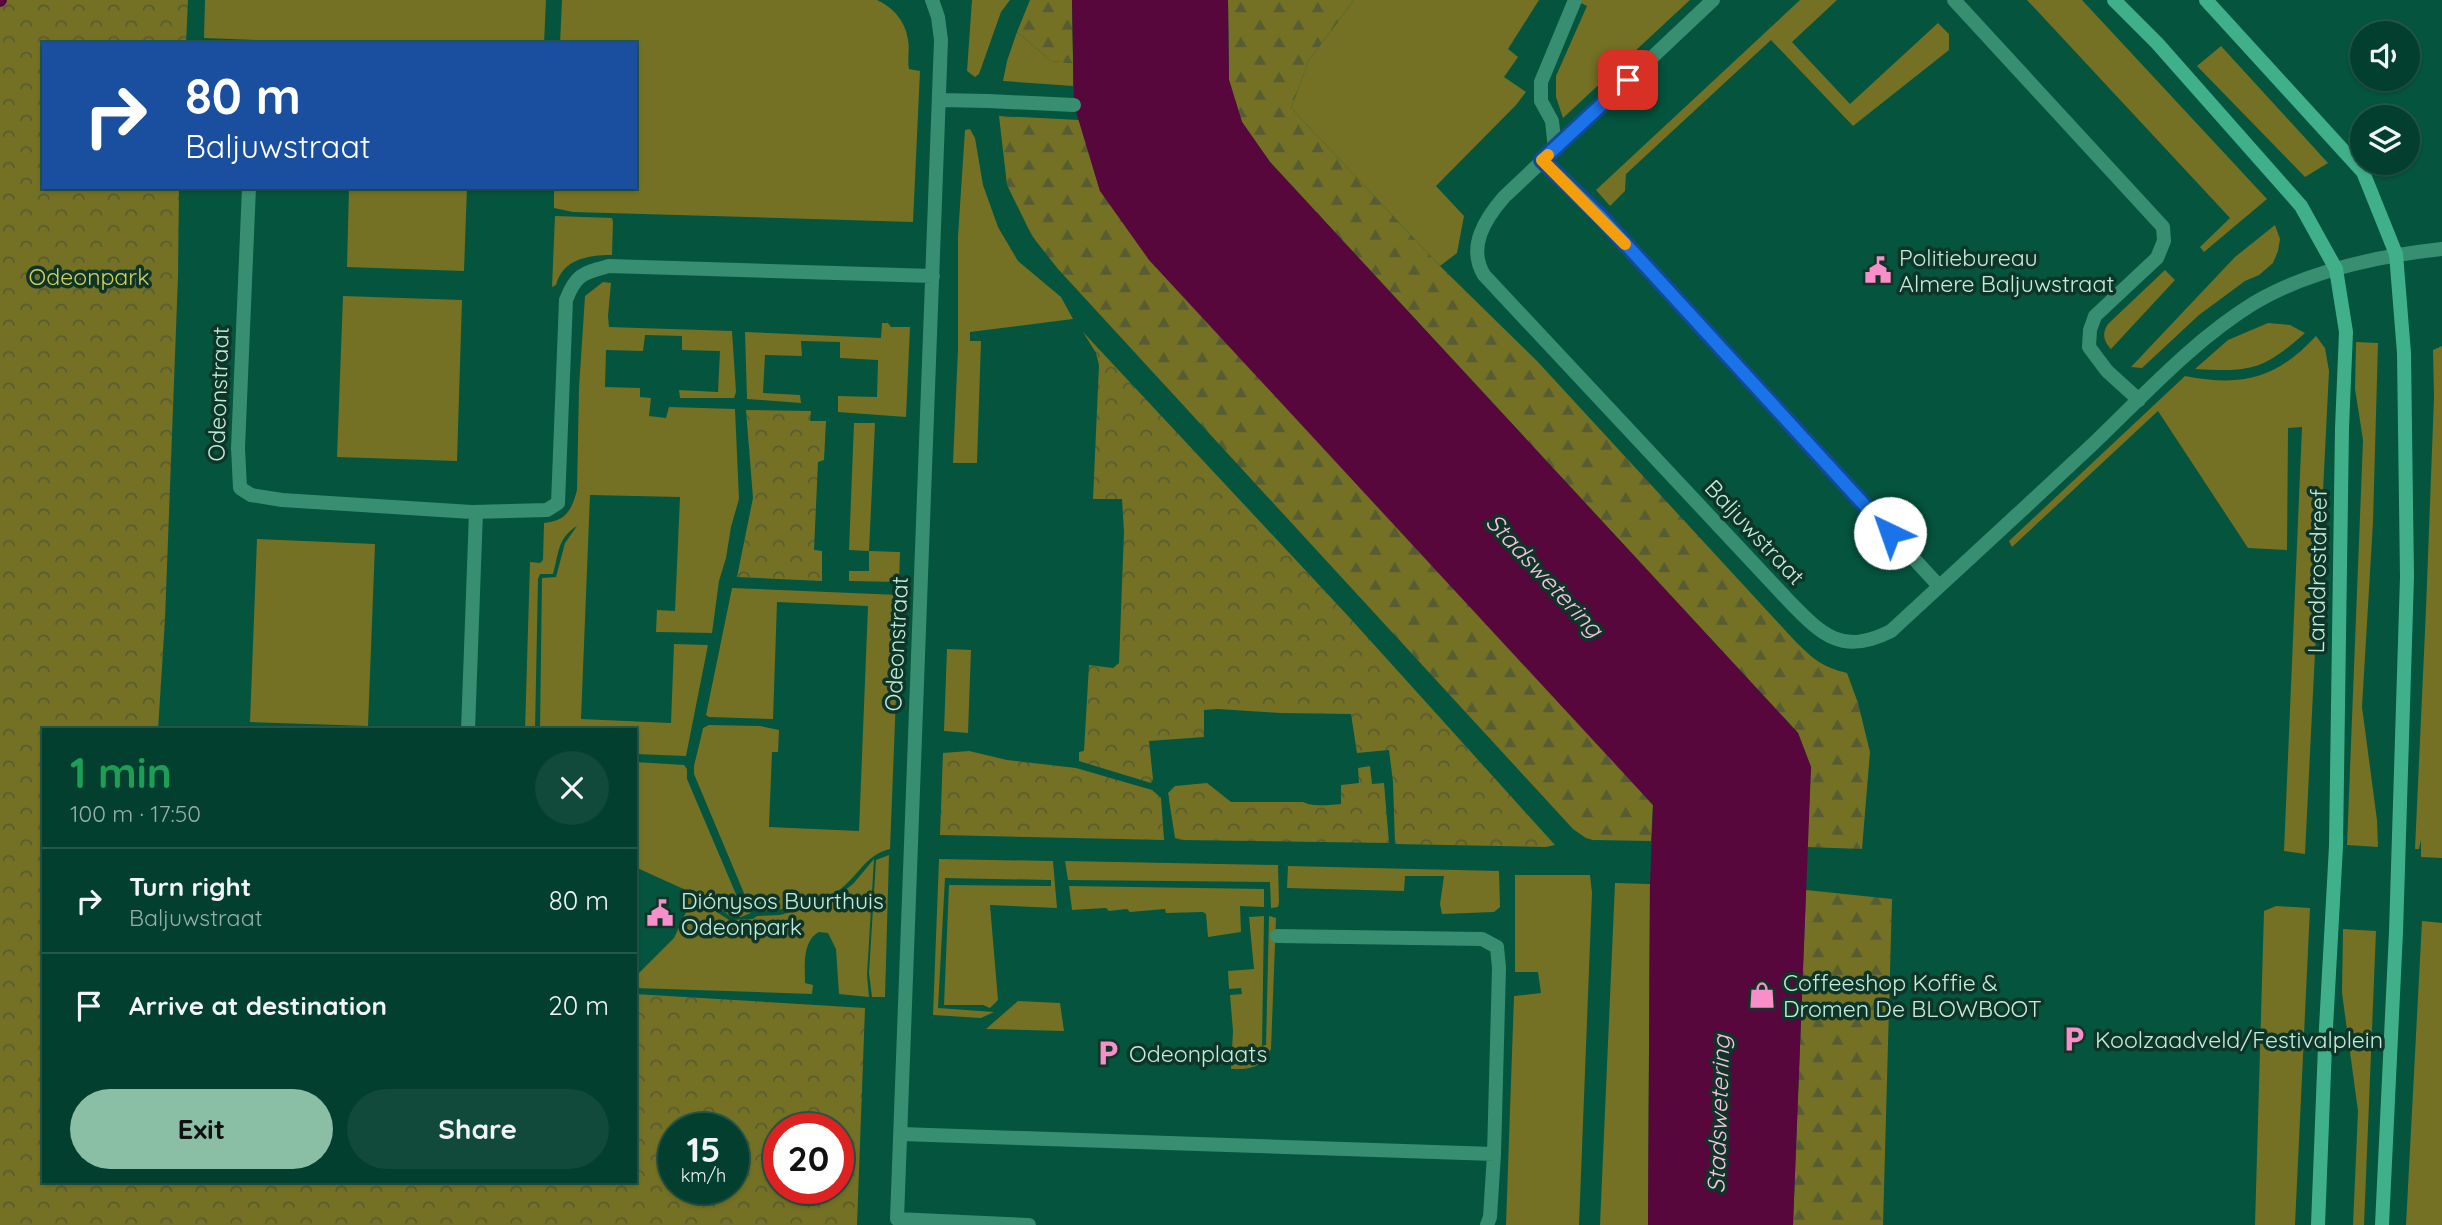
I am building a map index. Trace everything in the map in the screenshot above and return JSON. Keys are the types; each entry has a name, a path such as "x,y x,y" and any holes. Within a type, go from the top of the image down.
{"main road":[{"name":"Landdrostdreef","path":"2113,0 2157,43 2301,206 2336,269 2346,332 2342,428 2336,846 2318,1225"},
{"path":"2206,0 2363,173 2396,254 2404,353 2407,577 2396,932 2382,1225"}],"street":[{"name":"Odeonstraat","path":"901,1134 941,40 938,17 932,0"},
{"path":"1555,149 1552,121 1541,102 1541,82 1576,0"},
{"name":"Baljuwstraat","path":"1713,0 1542,160 1492,211 1481,231 1477,246 1477,263 1484,275 1534,330 1815,628 1833,639 1849,643 1873,640 1891,631 2223,323 2257,302 2306,279 2396,254 2442,249"},
{"path":"1954,0 2163,227 2164,241 2157,258 2095,316 2090,330 2089,347 2139,400"},
{"path":"939,100 1074,105"},
{"path":"1542,160 1600,216 1939,586"},
{"name":"Odeonstraat","path":"249,189 238,448 240,488 251,495 282,500 476,512 547,510 558,503 566,300 573,282 589,271 609,266 678,267 933,276"},
{"path":"468,728 476,512"},
{"path":"1278,936 1482,939 1497,947 1499,968 1494,1154 1490,1217 1487,1225"},
{"path":"1029,1225 897,1219 901,1134 1494,1154"}],"green space":[{"name":"Odeonpark","path":"0,0 188,0 186,42 42,42 42,189 179,189 165,619 158,728 42,728 42,1183 637,1183 637,994 865,1008 857,1225 0,1225"},
{"path":"205,0 546,0 544,42 309,42 204,38"},
{"path":"562,0 877,0 883,3 898,16 905,27 909,44 909,69 920,71 913,222 573,212 554,208 554,189 637,189 637,42 560,42"},
{"path":"972,0 1010,0 1001,12 979,74 975,77 967,71"},
{"path":"1030,0 1072,0 1073,63 1051,61 1017,32"},
{"path":"1228,0 1354,0 1309,60 1291,108 1440,266 1537,361 1795,641 1818,662 1847,673 1858,703 1870,752 1862,849 1807,847 1811,767 1798,733 1270,162 1242,122 1229,80"},
{"path":"1354,0 1539,0 1508,49 1518,57 1504,77 1526,92 1436,186 1464,216 1457,253 1440,266 1291,108 1309,60"},
{"path":"1575,0 1690,0 1563,118 1556,97 1556,76 1587,6"},
{"path":"1800,0 1837,0 1792,42 1850,104 1938,23 1949,34 1949,50 1853,126 1771,40 1626,174 1625,191 1610,206 1596,190"},
{"path":"2027,0 2082,0 2267,199 2204,252 2200,247 2230,218"},
{"path":"1017,32 1051,61 1073,63 1073,86 1003,81"},
{"path":"2221,46 2328,163 2305,177 2197,66"},
{"path":"999,116 1079,120 1100,191 1653,805 1651,841 1593,840 1573,829 1058,269 1032,236 1007,185"},
{"path":"970,129 975,138 983,185 998,227 1018,261 1061,297 1073,319 970,332 970,341 981,341 977,463 953,463 958,349 958,236 965,130"},
{"path":"349,189 467,189 464,271 347,267"},
{"path":"555,216 612,218 612,255 594,256 570,264 552,287"},
{"path":"2275,225 2280,239 2273,263 2199,315 2142,368 2131,367 2235,257"},
{"path":"2165,270 2175,280 2111,349 2104,337 2108,324"},
{"path":"603,282 611,283 609,327 732,331 736,392 734,398 680,398 679,390 718,392 720,351 682,350 682,336 645,335 643,351 606,350 605,387 640,388 640,397 651,398 649,416 666,418 669,407 735,409 739,499 719,581 712,633 656,632 657,610 675,611 680,497 590,495 581,719 671,723 674,644 708,645 686,756 637,754 637,728 540,728 542,578 556,577 565,543 577,526 562,541 553,574 540,574 538,579 535,728 525,728 530,562 540,563 543,560 544,523 558,520 567,513 577,490 579,388 585,296"},
{"path":"343,296 462,300 457,461 337,457"},
{"path":"882,323 888,323 891,327 910,327 906,417 838,412 838,396 877,397 878,360 840,358 840,342 801,341 802,356 765,355 763,393 800,395 801,403 747,399 745,332 881,338"},
{"path":"2268,323 2290,325 2305,333 2278,355 2255,366 2230,370 2195,369 2228,340"},
{"path":"1083,332 1349,617 1555,845 1395,844 1389,750 1357,753 1351,714 1204,710 1204,737 1149,741 1153,779 1151,783 1079,761 1079,752 1084,751 1089,665 1113,668 1119,663 1124,532 1122,499 1093,499 1099,365 1096,353"},
{"path":"2316,336 2325,348 2329,371 2305,854 2284,851 2302,427 2288,428 2287,550 2248,548 2158,411 2012,547 2009,541 2185,376 2241,380 2257,376 2287,362"},
{"path":"2356,342 2378,343 2373,522 2362,707 2378,847 2347,845 2363,440 2355,389"},
{"path":"2442,346 2442,858 2421,857 2421,840 2419,849 2415,849 2434,397 2433,350"},
{"path":"746,410 811,411 810,421 826,421 824,460 818,462 814,550 822,551 822,581 737,577 753,498"},
{"path":"854,423 875,423 869,551 849,550"},
{"path":"257,539 375,544 368,726 250,722"},
{"path":"869,551 900,552 899,582 849,581 849,571 869,571"},
{"path":"732,588 900,595 890,849 869,860 835,893 791,908 758,911 746,898 694,774 703,728 709,725 760,726 779,730 778,752 772,752 769,827 859,831 868,606 777,602 773,719 709,717 706,715"},
{"path":"947,649 971,650 968,733 944,731"},
{"path":"969,751 1007,760 1076,768 1152,790 1161,798 1164,840 940,835 943,753"},
{"path":"637,762 684,765 687,779 738,899 751,913 731,917 710,901 637,868"},
{"path":"1370,766 1372,784 1384,783 1389,843 1175,838 1168,793 1175,786 1207,783 1231,802 1341,804 1341,785 1359,783 1358,768"},
{"path":"889,855 885,997 872,997 869,973 876,860"},
{"path":"874,859 867,975 869,997 839,994 836,949 828,933 819,932 810,941 806,954 805,983 813,985 812,994 637,988 637,975 674,938 688,908 683,904 686,898 692,897 700,901 729,920 753,919 757,916 780,915 831,901 853,884"},
{"path":"939,859 1053,861 1057,908 990,905 998,1000 990,1008 983,1005 944,1005 949,885 1051,886 1051,880 945,878 938,1008 994,1012 981,1018 933,1015"},
{"path":"1065,861 1278,865 1278,907 1271,908 1270,882 1068,880"},
{"path":"1288,866 1499,871 1500,907 1494,912 1442,914 1440,904 1444,876 1405,876 1404,891 1287,888"},
{"path":"1515,875 1590,875 1592,893 1579,1225 1506,1225 1514,996 1541,993 1538,972 1515,972"},
{"path":"1615,883 1650,884 1648,1225 1600,1225"},
{"path":"1069,886 1264,889 1264,907 1240,906 1241,932 1208,937 1206,914 1203,912 1166,913 1165,909 1130,912 1127,909 1109,911 1106,908 1072,910"},
{"path":"1806,890 1892,899 1883,1225 1793,1225"},
{"path":"2276,906 2310,908 2295,1225 2255,1225 2264,911"},
{"path":"1264,916 1262,1046 1266,1045 1269,916 1276,918 1271,1049 1260,1064 1244,1069 1231,1069 1233,1031 1230,995 1242,994 1241,988 1229,989 1228,971 1254,969 1249,917"},
{"path":"2422,921 2442,923 2442,1225 2406,1225"},
{"path":"2343,929 2376,931 2364,1225 2353,1225 2358,1111 2342,993"},
{"path":"1018,1001 1060,1003 1064,1031 986,1029"}],"water":[{"name":"Stadswetering","path":"1072,0 1228,0 1229,80 1242,122 1270,162 1798,733 1811,767 1793,1225 1648,1225 1653,805 1149,260 1100,191 1074,105"}],"slow traffic":[{"path":"1548,155 1542,160 1625,244"}],"place":[{"name":"Politiebureau Almere Baljuwstraat","path":"1878,270"},
{"name":"Diónysos Buurthuis Odeonpark","path":"660,913"},
{"name":"Coffeeshop Koffie & Dromen De BLOWBOOT","path":"1762,995"},
{"name":"Koolzaadveld/Festivalplein","path":"2074,1039"},
{"name":"Odeonplaats","path":"1108,1053"}],"route":[{"path":"1628,80 1542,160 1600,216 1890,533"}]}
